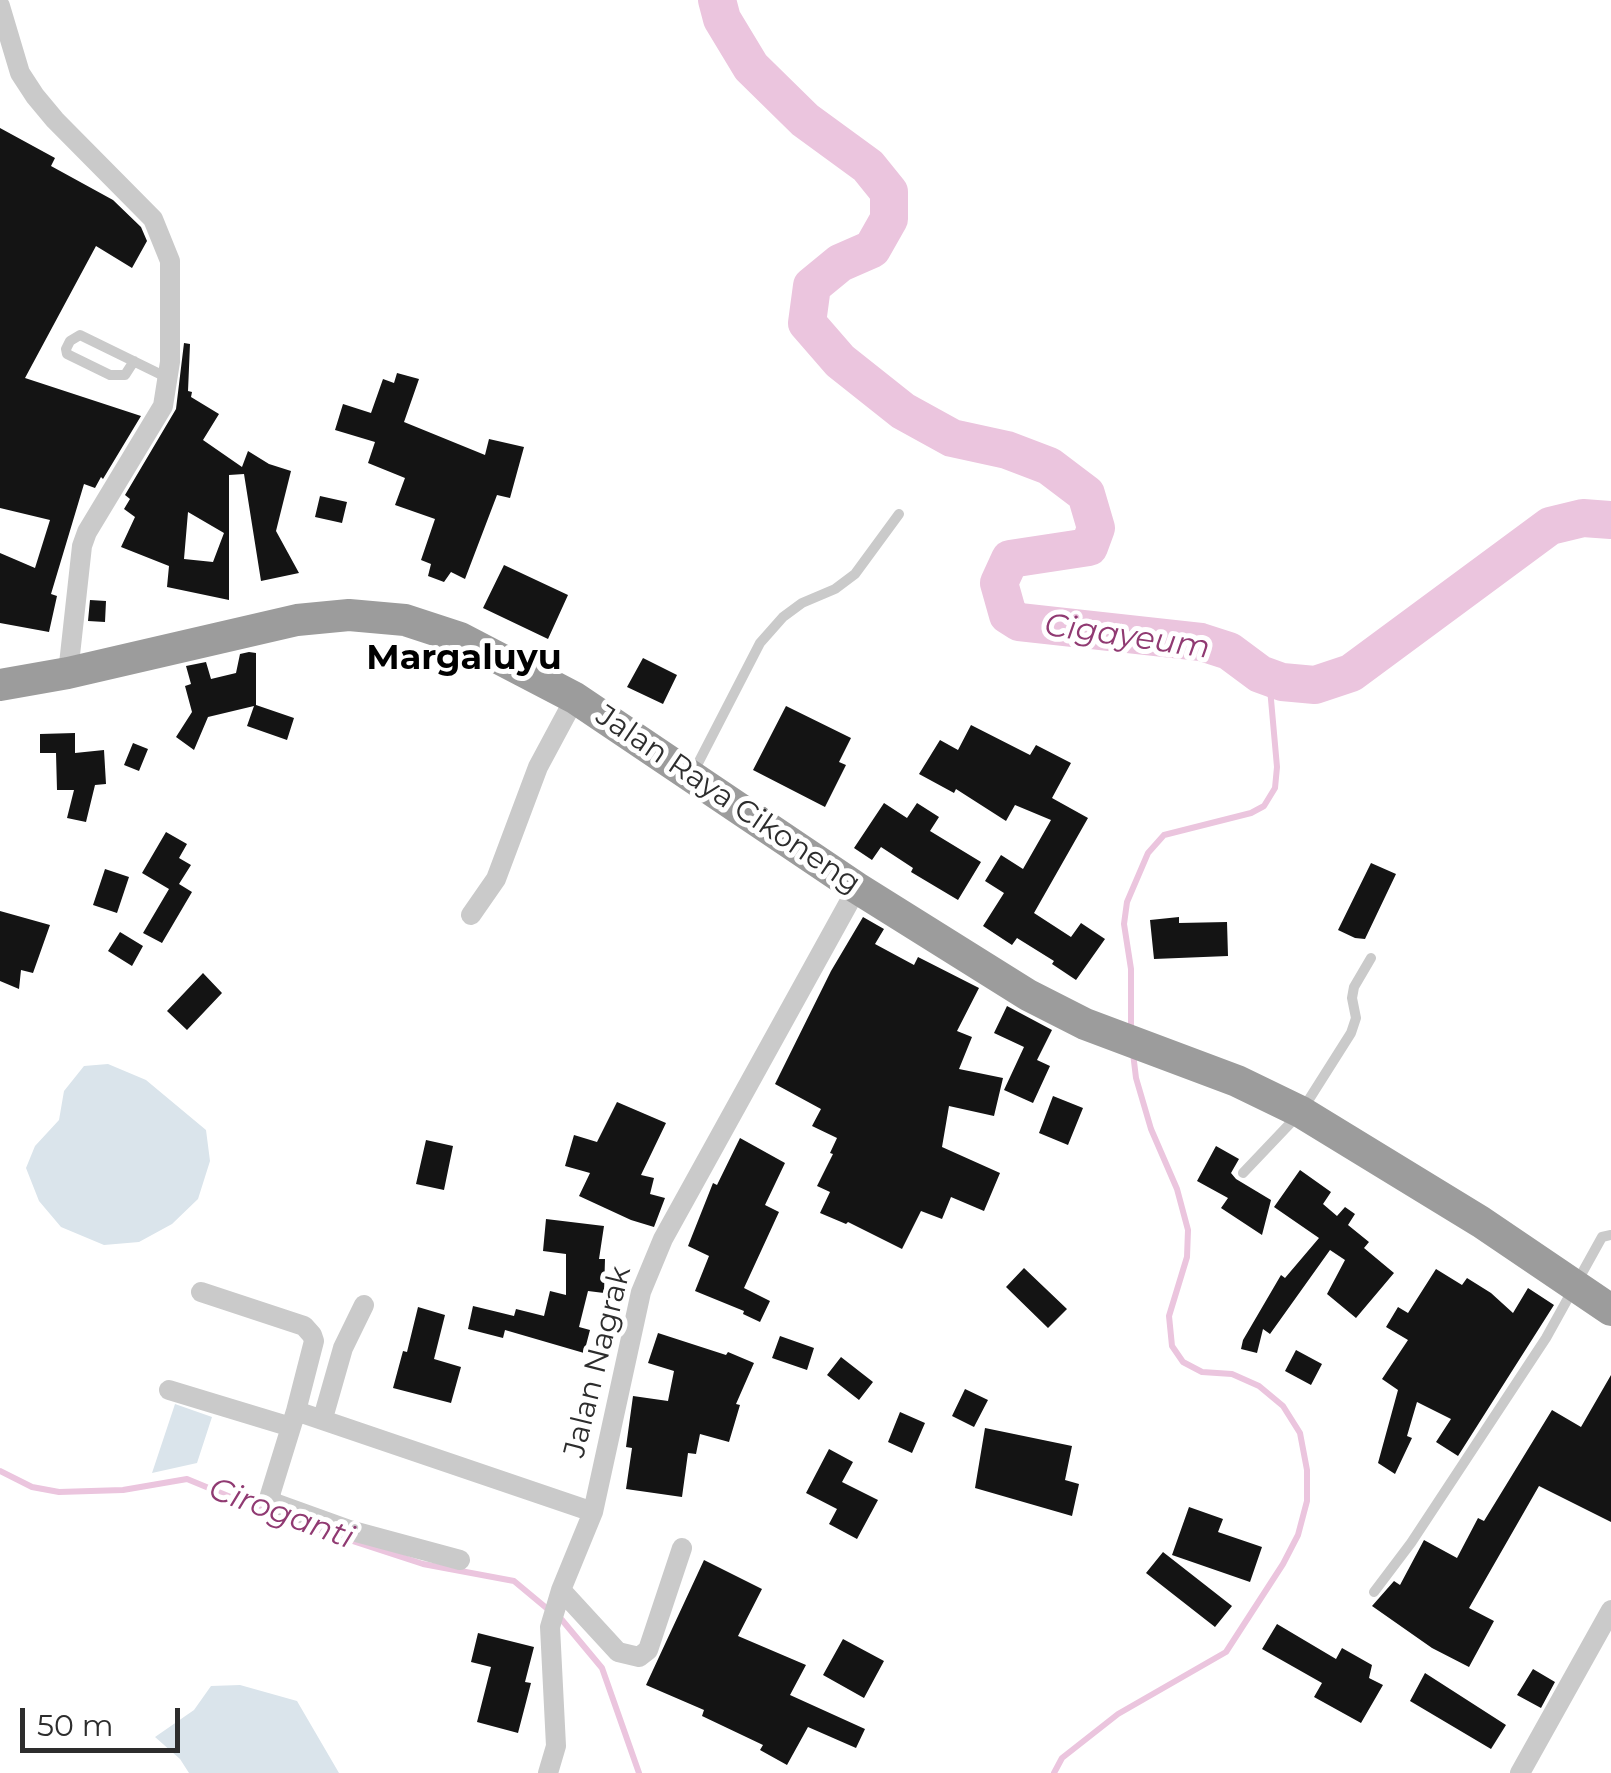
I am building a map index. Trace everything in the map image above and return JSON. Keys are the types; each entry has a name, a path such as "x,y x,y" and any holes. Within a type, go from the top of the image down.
{"highway":[{"name":"Jalan Raya Cikoneng","path":"0,685 297,620 349,615 405,620 460,638 575,698 858,888 1028,995 1108,1034 1237,1081 1301,1112 1481,1222 1611,1310"}],"street":[{"path":"0,6 20,73 35,96 54,120 135,199 160,233 170,261 168,378 163,406 82,546 68,673"},
{"path":"471,915 496,879 538,767 575,698"},
{"name":"Jalan Nagrak","path":"548,1773 556,1746 550,1630 560,1590 593,1512 638,1305 662,1240 858,888"},
{"path":"201,1292 304,1326 314,1342 271,1489 274,1503 349,1530 460,1560"},
{"path":"323,1418 344,1348 364,1305"},
{"path":"314,1342 344,1348"},
{"path":"169,1390 294,1419 323,1418 593,1512"},
{"path":"560,1590 618,1652 639,1657 648,1650 682,1548"},
{"path":"1520,1773 1611,1610"}],"lane":[{"path":"134,361 125,375 110,376 67,354 66,349 70,341 80,336 134,361 168,378"},
{"path":"693,774 760,642 802,603 835,590 855,574 899,514"},
{"path":"1243,1173 1301,1112 1351,1033 1356,1018 1354,987 1370,958"},
{"path":"1374,1592 1474,1448 1576,1286 1602,1237 1611,1236"}],"shaded area":[{"path":"108,1064 146,1080 206,1130 210,1161 198,1199 172,1224 139,1242 104,1245 61,1227 39,1201 26,1168 35,1146 59,1120 64,1091 84,1066"},
{"path":"175,1404 212,1417 197,1463 152,1473"},
{"path":"240,1685 297,1701 339,1773 189,1773 180,1759 155,1737 194,1710 211,1686"}],"building":[{"path":"0,128 55,158 51,166 113,200 141,227 147,241 132,268 96,246 25,378 141,416 103,479 95,488 84,484 51,594 57,596 49,632 0,623 0,553 35,568 50,520 0,508"},
{"path":"184,343 190,344 188,391 192,392 191,397 219,414 203,440 242,467 248,451 291,471 276,531 299,573 261,581 244,474 229,475 229,600 167,587 169,566 121,547 135,517 124,509 130,499 125,495 176,409","holes":["188,512 224,533 213,562 184,559"]},
{"path":"397,373 419,379 404,422 485,455 489,439 524,447 510,498 497,495 465,579 451,572 444,582 428,576 431,564 421,560 435,519 395,505 405,478 368,463 375,442 335,430 343,404 371,413 383,379 394,383"},
{"path":"320,496 347,502 342,523 315,517"},
{"path":"504,565 568,595 548,639 483,608"},
{"path":"90,600 106,601 105,622 88,621"},
{"path":"256,653 256,705 294,718 287,740 247,726 254,706 208,717 194,750 176,737 192,712 185,686 191,684 186,666 206,662 211,679 236,673 240,654"},
{"path":"643,658 677,675 663,704 627,687"},
{"path":"786,706 851,738 839,762 846,765 825,807 753,770"},
{"path":"971,725 1030,755 1036,745 1071,763 1052,798 1088,818 1034,913 1071,937 1081,923 1105,939 1076,980 1017,938 1012,945 983,926 1004,893 985,881 1001,855 1023,869 1051,820 1015,805 1006,821 956,789 954,793 919,774 940,740 958,750"},
{"path":"75,733 75,753 104,750 106,784 95,785 86,822 67,818 74,790 57,790 56,753 40,753 40,734"},
{"path":"133,743 148,749 139,771 124,765"},
{"path":"884,803 907,818 917,803 939,817 930,831 981,862 958,900 911,872 913,868 881,847 872,860 854,848"},
{"path":"166,832 187,844 179,858 191,865 179,884 192,892 162,943 143,933 169,889 142,873"},
{"path":"1371,863 1396,874 1365,939 1355,938 1338,930"},
{"path":"105,869 129,877 117,913 93,905"},
{"path":"0,911 50,925 33,973 21,970 19,989 0,981"},
{"path":"863,917 884,929 875,944 914,965 918,957 979,988 957,1031 972,1037 959,1069 1003,1078 994,1116 949,1106 942,1147 1000,1173 984,1211 951,1197 942,1219 921,1211 902,1249 848,1222 820,1213 830,1192 817,1186 837,1138 812,1126 821,1109 775,1084 831,971"},
{"path":"1179,917 1179,923 1227,922 1228,956 1154,959 1150,920"},
{"path":"120,932 143,946 132,966 108,951"},
{"path":"203,973 222,993 187,1030 167,1011"},
{"path":"1007,1006 1052,1030 1037,1060 1050,1066 1033,1103 1004,1090 1024,1047 994,1033"},
{"path":"1053,1096 1083,1108 1068,1145 1039,1133"},
{"path":"617,1102 666,1123 641,1175 654,1178 650,1194 665,1198 654,1227 579,1196 590,1173 565,1166 574,1135 597,1142"},
{"path":"740,1138 785,1163 765,1205 779,1212 744,1288 770,1301 760,1322 743,1314 744,1311 695,1291 709,1256 688,1246 713,1183 717,1185"},
{"path":"426,1140 453,1146 444,1190 416,1184"},
{"path":"1216,1146 1239,1159 1231,1173 1236,1179 1271,1200 1262,1235 1221,1208 1228,1198 1197,1181"},
{"path":"1300,1170 1331,1192 1323,1204 1337,1216 1345,1207 1355,1214 1348,1225 1369,1242 1364,1248 1394,1273 1356,1318 1327,1294 1345,1260 1330,1250 1270,1334 1263,1329 1257,1353 1241,1349 1281,1275 1285,1278 1319,1238 1274,1207"},
{"path":"546,1219 604,1226 599,1259 605,1259 604,1293 588,1291 579,1327 590,1330 584,1353 505,1330 503,1338 468,1329 473,1306 514,1316 516,1309 544,1316 550,1291 566,1295 566,1254 543,1251"},
{"path":"1024,1268 1067,1309 1048,1328 1006,1287"},
{"path":"1436,1269 1462,1285 1467,1278 1513,1313 1528,1288 1554,1305 1458,1456 1436,1442 1451,1419 1417,1402 1407,1436 1412,1438 1395,1474 1378,1463 1398,1390 1382,1379 1408,1340 1386,1327 1398,1307 1408,1313"},
{"path":"418,1307 445,1315 434,1359 461,1367 451,1403 393,1388"},
{"path":"658,1333 754,1363 736,1404 740,1405 729,1442 700,1434 696,1454 688,1453 682,1497 626,1489 632,1448 626,1447 633,1396 668,1401 674,1371 648,1363"},
{"path":"780,1336 814,1348 807,1370 772,1358"},
{"path":"1296,1350 1322,1364 1311,1385 1285,1371"},
{"path":"841,1357 873,1382 859,1400 827,1375"},
{"path":"1611,1375 1611,1522 1539,1486 1469,1608 1494,1621 1469,1667 1432,1648 1372,1606 1394,1581 1400,1585 1424,1540 1457,1558 1478,1518 1484,1521 1552,1410 1581,1427"},
{"path":"965,1389 988,1400 974,1427 952,1416"},
{"path":"900,1412 925,1423 912,1453 888,1442"},
{"path":"985,1428 1072,1446 1065,1480 1079,1484 1072,1516 975,1488"},
{"path":"829,1449 853,1462 842,1482 878,1500 857,1539 829,1524 837,1509 806,1493"},
{"path":"1189,1507 1223,1519 1218,1532 1262,1547 1250,1582 1172,1555"},
{"path":"1163,1552 1232,1606 1215,1627 1146,1573"},
{"path":"704,1560 762,1589 738,1636 806,1665 790,1695 865,1729 856,1748 808,1727 787,1765 760,1750 763,1745 702,1716 704,1710 646,1685"},
{"path":"1277,1624 1336,1659 1342,1648 1372,1665 1369,1678 1383,1685 1361,1723 1314,1697 1322,1683 1262,1649"},
{"path":"478,1633 534,1647 525,1682 531,1683 518,1733 477,1722 491,1667 471,1662"},
{"path":"843,1639 884,1661 864,1698 823,1675"},
{"path":"1533,1669 1555,1682 1541,1708 1517,1695"},
{"path":"1425,1673 1506,1725 1491,1749 1410,1701"}],"waterway":[{"name":"Cigayeum","path":"717,0 722,19 751,67 805,120 868,166 889,192 889,219 872,249 840,263 812,286 807,323 840,361 903,411 952,438 1007,450 1049,466 1086,494 1096,528 1089,547 1010,559 999,583 1008,615 1019,622 1201,642 1229,651 1260,674 1282,682 1315,685 1351,673 1550,526 1583,518 1611,520"},
{"path":"1131,1030 1131,969 1124,924 1127,902 1148,853 1164,835 1251,813 1264,806 1275,788 1277,767 1269,677"},
{"path":"1054,1773 1062,1758 1118,1714 1226,1652 1283,1564 1298,1535 1307,1501 1307,1470 1300,1433 1283,1406 1259,1386 1232,1374 1202,1372 1183,1362 1172,1346 1169,1316 1187,1257 1188,1230 1177,1189 1151,1129 1133,1053"},
{"name":"Ciroganti","path":"0,1471 32,1487 59,1492 123,1490 187,1479 279,1517 423,1564 514,1581 550,1611"},
{"name":"Ciroganti","path":"562,1620 602,1668 639,1773"}],"district":[{"name":"Margaluyu","path":"464,659"}]}
